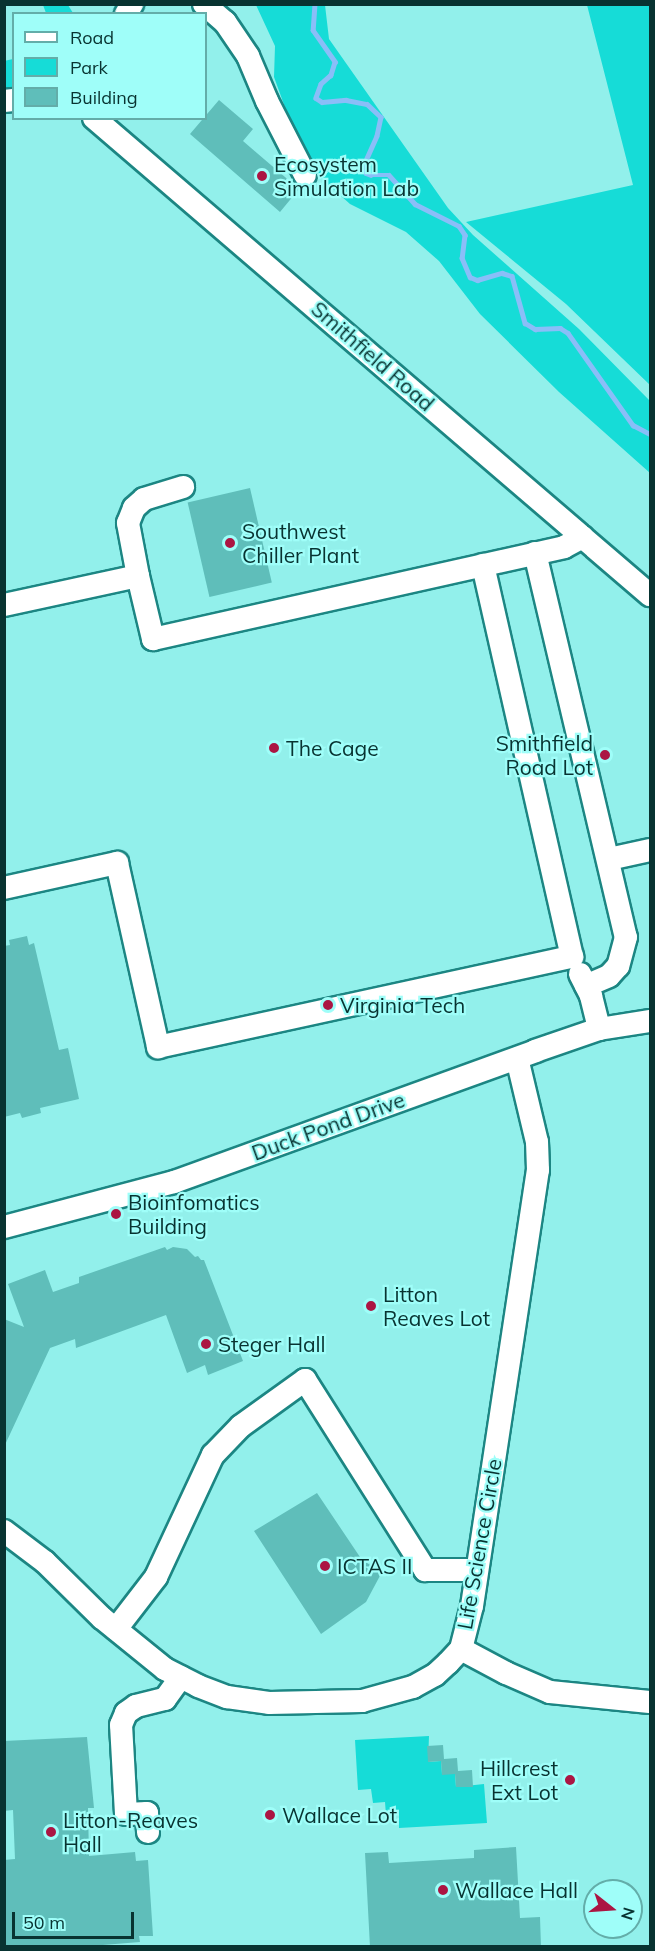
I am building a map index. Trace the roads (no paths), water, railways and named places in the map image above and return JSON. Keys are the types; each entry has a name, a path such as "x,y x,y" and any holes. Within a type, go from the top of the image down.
{"street":[{"path":"204,4 225,22 248,57 267,101 305,175"},
{"name":"Smithfield Road","path":"96,120 651,595"},
{"path":"183,487 144,499 134,508 128,523 153,639 564,547 583,537"},
{"path":"535,553 626,938 624,952 618,966 609,976 586,986"},
{"path":"483,565 572,957 586,986 599,1029"},
{"path":"4,605 138,576"},
{"path":"609,859 651,850"},
{"path":"4,888 117,863 158,1047 572,957"},
{"name":"Duck Pond Drive","path":"4,1227 174,1182 599,1029 651,1022"},
{"name":"Life Science Circle","path":"4,1531 45,1562 116,1629 165,1669 220,1695 269,1703 362,1701 413,1687 435,1675 461,1649 472,1606 538,1170 537,1142 518,1058"},
{"path":"116,1629 156,1576 213,1455 241,1426 305,1380 425,1570 477,1570"},
{"path":"461,1649 506,1673 550,1692 651,1702"},
{"path":"148,1832 147,1813 126,1814 121,1725 126,1713 136,1706 165,1699 181,1677"}],"waterway":[{"path":"315,4 313,30 335,62 331,75 321,84 316,98 322,102 346,100 367,104 381,117 377,136 364,165 366,173 389,175 415,204 459,226 465,235 462,258 470,277 477,280 502,273 512,276 525,323 535,329 560,328 568,333 633,425 650,434"}],"place":[{"name":"Ecosystem Simulation Lab","path":"262,176"},
{"name":"Southwest Chiller Plant","path":"230,543"},
{"name":"The Cage","path":"274,748"},
{"name":"Smithfield Road Lot","path":"605,755"},
{"name":"Virginia Tech","path":"328,1005"},
{"name":"Bioinfomatics Building","path":"116,1214"},
{"name":"Litton Reaves Lot","path":"371,1306"},
{"name":"Steger Hall","path":"206,1344"},
{"name":"ICTAS II","path":"325,1566"},
{"name":"Hillcrest Ext Lot","path":"570,1780"},
{"name":"Wallace Lot","path":"270,1815"},
{"name":"Litton-Reaves Hall","path":"51,1832"},
{"name":"Wallace Hall","path":"443,1890"}]}
